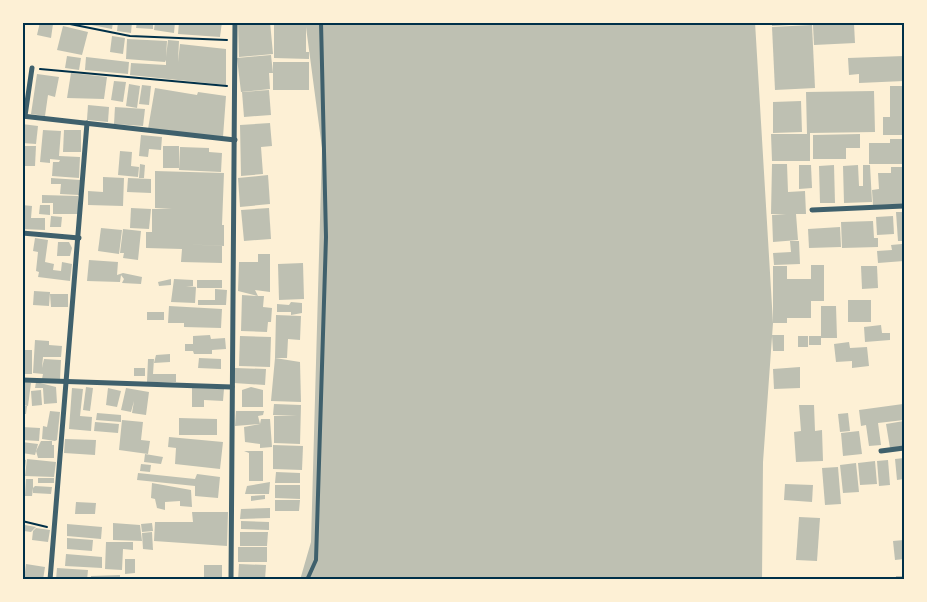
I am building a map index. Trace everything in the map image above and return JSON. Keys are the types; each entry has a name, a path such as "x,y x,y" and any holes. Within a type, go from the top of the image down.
{"street":[{"path":"231,580 235,22"},
{"path":"32,68 24,116 235,140"},
{"path":"50,580 87,123"},
{"path":"812,210 904,206"},
{"path":"22,233 79,238"},
{"path":"22,380 232,387"},
{"path":"880,451 904,448"}],"lane":[{"path":"307,580 316,560 326,237 321,22"}],"path":[{"path":"60,22 130,36 235,41"},
{"path":"32,68 235,86"},
{"path":"22,521 54,528"}],"building":[{"path":"40,22 53,24 51,38 37,35"},
{"path":"76,22 113,22 112,29"},
{"path":"118,22 132,22 131,33 117,31"},
{"path":"137,22 153,22 153,29 136,28"},
{"path":"155,22 175,22 174,33 154,30"},
{"path":"179,22 222,22 220,37 178,34"},
{"path":"238,22 270,22 273,54 239,57"},
{"path":"274,22 755,22 773,323 763,462 762,580 300,580 311,542 322,148 306,27 306,52 309,52 309,59 274,58"},
{"path":"772,22 789,22 789,25 772,26"},
{"path":"854,24 855,43 814,45 813,25"},
{"path":"812,25 815,88 775,90 772,27"},
{"path":"63,26 88,32 82,55 57,50"},
{"path":"112,36 125,38 123,54 110,52"},
{"path":"127,39 167,41 166,57 168,40 179,41 178,62 180,44 226,49 226,85 130,75 131,63 166,65 166,60 165,62 126,59"},
{"path":"271,55 273,73 269,73 270,89 241,92 237,58"},
{"path":"67,56 81,58 79,70 65,68"},
{"path":"904,56 904,81 859,83 859,74 849,75 848,58"},
{"path":"86,57 129,62 128,74 85,70"},
{"path":"273,62 309,62 309,90 273,90"},
{"path":"71,73 107,77 104,99 67,98"},
{"path":"37,74 59,77 55,97 48,95 45,116 31,114"},
{"path":"114,81 126,82 123,102 111,100"},
{"path":"129,84 140,86 137,108 126,106"},
{"path":"142,85 151,86 149,105 139,104"},
{"path":"890,86 904,86 904,135 883,135 883,117 890,117"},
{"path":"155,88 197,95 198,92 226,96 223,137 148,129"},
{"path":"269,90 271,115 244,117 242,92"},
{"path":"874,91 875,132 810,133 810,161 772,161 771,134 807,134 806,92"},
{"path":"801,101 802,132 773,133 773,102"},
{"path":"88,105 109,107 108,122 87,120"},
{"path":"115,107 145,109 143,126 114,124"},
{"path":"270,123 272,146 261,147 263,174 241,176 240,125"},
{"path":"22,124 38,126 36,144 22,143"},
{"path":"43,130 61,131 59,156 80,157 79,178 52,176 53,162 59,162 60,160 50,159 50,163 40,162"},
{"path":"64,130 81,130 81,152 63,152"},
{"path":"860,134 860,148 846,148 846,159 813,159 813,135"},
{"path":"141,135 162,137 161,150 149,149 148,157 139,156"},
{"path":"890,139 904,139 904,164 869,164 869,143 890,143"},
{"path":"23,146 36,146 35,166 23,166"},
{"path":"163,146 179,146 179,168 163,168"},
{"path":"180,147 209,148 209,152 222,153 221,172 179,170"},
{"path":"120,151 132,152 131,166 139,167 138,177 118,175"},
{"path":"140,164 145,165 144,178 139,178"},
{"path":"772,164 787,164 788,192 805,191 806,214 796,214 798,240 773,242 772,215 786,214 771,214"},
{"path":"799,165 811,165 812,188 799,189"},
{"path":"834,165 835,203 820,203 819,166"},
{"path":"858,165 859,186 863,186 863,165 870,165 872,202 844,203 843,166"},
{"path":"891,167 904,167 904,204 873,205 872,190 879,189 878,173 891,173"},
{"path":"155,171 224,173 222,225 224,225 224,246 181,244 222,246 222,263 181,262 182,249 146,248 146,232 152,232 152,209 172,209 155,208"},
{"path":"268,175 270,204 240,207 238,178"},
{"path":"103,177 124,178 123,206 88,205 88,191 103,192"},
{"path":"51,178 80,180 79,195 60,194 61,184 51,184"},
{"path":"128,178 151,179 151,193 127,192"},
{"path":"42,195 78,196 78,214 53,214 53,203 42,203"},
{"path":"22,205 32,206 31,218 45,218 45,230 22,229"},
{"path":"40,205 50,205 50,215 39,214"},
{"path":"131,208 151,209 149,229 130,228"},
{"path":"269,208 271,239 244,241 241,210"},
{"path":"896,212 904,212 904,241 898,241"},
{"path":"51,216 62,217 61,227 50,227"},
{"path":"893,216 894,234 877,235 876,217"},
{"path":"873,221 874,238 878,238 878,247 842,248 841,222"},
{"path":"840,227 841,247 809,248 808,229"},
{"path":"101,228 122,230 119,254 98,251"},
{"path":"123,229 141,231 138,260 123,258 124,253 120,253"},
{"path":"35,238 48,240 45,262 54,264 53,270 61,271 62,262 72,264 70,281 38,277 39,272 36,271 38,252 33,251"},
{"path":"790,241 799,241 800,264 774,265 773,253 791,252"},
{"path":"58,242 69,242 72,248 70,256 57,256"},
{"path":"891,245 904,245 904,261 878,263 877,251 892,250"},
{"path":"258,254 270,254 270,292 255,290 258,296 238,291 239,262 258,262"},
{"path":"89,260 118,262 117,275 123,273 142,277 141,284 122,283 124,279 121,275 120,282 87,281"},
{"path":"303,263 304,299 279,300 278,264"},
{"path":"811,265 824,265 824,301 811,301 811,318 787,318 787,323 773,323 773,266 787,266 787,279 811,279"},
{"path":"861,266 877,266 878,288 862,289"},
{"path":"171,279 171,285 159,286 158,282"},
{"path":"174,279 193,280 193,286 186,286 196,287 195,303 171,302"},
{"path":"197,280 222,280 222,288 197,288"},
{"path":"215,289 227,290 226,305 198,305 198,300 215,300"},
{"path":"34,291 50,292 49,306 33,305"},
{"path":"50,294 68,294 68,307 51,307"},
{"path":"242,295 264,296 263,307 272,308 271,322 268,322 267,332 241,331"},
{"path":"848,300 871,300 871,322 848,322"},
{"path":"291,302 302,303 302,313 291,315 291,312 277,312 277,304 289,305"},
{"path":"169,306 222,309 221,328 184,327 184,323 168,323"},
{"path":"821,306 836,306 837,338 821,338 821,345 809,345 809,336 821,336"},
{"path":"147,312 164,312 164,320 147,320"},
{"path":"276,315 301,316 300,340 288,339 287,358 275,358"},
{"path":"881,325 882,333 890,333 890,340 865,342 864,327"},
{"path":"210,335 211,339 225,338 226,349 212,350 212,354 194,354 193,351 185,351 185,344 193,344 193,336"},
{"path":"772,335 784,335 784,351 773,351"},
{"path":"240,336 271,337 270,367 239,366"},
{"path":"798,336 808,336 808,347 798,347"},
{"path":"35,340 49,341 49,345 62,346 61,357 43,357 42,368 44,359 61,360 60,380 42,379 43,374 33,373"},
{"path":"849,342 850,348 867,347 869,366 852,368 852,361 836,362 834,344"},
{"path":"22,350 32,350 32,374 22,374"},
{"path":"170,354 170,362 154,363 156,355"},
{"path":"199,358 221,359 221,369 198,368"},
{"path":"275,358 300,362 301,402 271,401"},
{"path":"148,359 154,359 153,374 176,374 176,382 147,382"},
{"path":"800,367 800,388 774,389 773,369"},
{"path":"134,368 145,368 145,376 134,376"},
{"path":"235,368 266,369 265,385 234,383"},
{"path":"22,382 31,383 28,406 22,405"},
{"path":"36,382 56,387 57,403 44,404 43,388 35,388"},
{"path":"86,387 93,388 90,411 83,410"},
{"path":"251,387 263,390 263,407 242,407 242,390"},
{"path":"72,388 83,389 80,416 92,417 91,431 69,429"},
{"path":"108,388 121,391 117,407 106,405"},
{"path":"126,388 149,392 146,415 132,413 134,401 131,412 121,410"},
{"path":"192,388 224,389 223,401 204,400 204,407 192,407"},
{"path":"41,390 42,405 32,406 31,391"},
{"path":"274,404 301,405 300,444 274,443 274,416 297,416 273,415"},
{"path":"903,404 904,420 878,423 881,445 869,446 866,425 861,426 859,410"},
{"path":"799,405 814,405 815,431 822,430 823,461 796,462 794,432 801,431"},
{"path":"22,406 27,406 26,414 22,414"},
{"path":"50,411 60,412 57,440 55,441 42,439 43,426 47,427"},
{"path":"236,411 264,411 263,415 258,416 260,424 235,426"},
{"path":"97,413 121,415 121,422 96,420"},
{"path":"848,413 850,431 840,432 838,414"},
{"path":"179,418 217,419 217,435 179,435"},
{"path":"261,419 270,419 272,447 260,448 260,444 245,442 244,427 260,424"},
{"path":"122,420 143,422 141,440 150,441 148,454 119,450"},
{"path":"904,421 904,446 890,448 886,424"},
{"path":"95,422 119,424 118,433 94,431"},
{"path":"22,427 40,428 39,441 22,440"},
{"path":"859,431 862,454 843,456 841,433"},
{"path":"169,437 223,442 220,469 175,464 176,448 168,447"},
{"path":"65,439 96,440 95,455 64,453"},
{"path":"41,441 52,441 52,445 54,445 54,458 38,458 36,451"},
{"path":"22,442 38,444 35,455 22,453"},
{"path":"273,445 303,446 302,470 273,469"},
{"path":"244,451 263,451 263,481 249,481 249,453"},
{"path":"145,454 163,457 161,464 144,462"},
{"path":"904,458 904,479 897,480 895,459"},
{"path":"22,459 26,460 24,476 22,476"},
{"path":"27,459 56,462 54,477 25,476"},
{"path":"888,460 890,485 879,486 877,461"},
{"path":"875,461 877,484 860,485 858,463"},
{"path":"856,463 859,492 843,493 840,465"},
{"path":"141,464 151,465 150,472 140,471"},
{"path":"838,467 841,504 825,505 822,468"},
{"path":"276,472 300,473 300,483 275,483"},
{"path":"138,473 195,479 197,474 220,477 218,498 195,496 195,486 137,480"},
{"path":"38,478 54,478 54,483 38,483"},
{"path":"26,479 33,479 32,496 25,496"},
{"path":"270,482 269,494 245,494 247,486"},
{"path":"152,483 191,490 192,507 180,506 180,501 165,502 165,510 157,508 155,499 151,498"},
{"path":"785,484 813,485 812,502 784,500"},
{"path":"275,485 300,485 300,499 275,498"},
{"path":"35,486 52,487 51,494 33,493"},
{"path":"22,491 25,497 24,513 22,513"},
{"path":"265,495 265,499 251,501 251,496"},
{"path":"275,500 300,500 299,511 275,511"},
{"path":"76,502 96,503 95,514 75,514"},
{"path":"270,508 270,518 240,519 241,509"},
{"path":"192,512 228,512 227,546 154,541 155,522 193,522"},
{"path":"799,517 820,518 817,561 796,560"},
{"path":"241,521 269,522 269,530 241,529"},
{"path":"113,523 140,525 142,541 113,540"},
{"path":"152,523 153,531 142,532 141,524"},
{"path":"67,524 102,527 101,539 67,536"},
{"path":"25,525 36,527 31,532 24,531"},
{"path":"36,528 50,530 48,542 32,540 33,531"},
{"path":"152,532 153,550 143,549 142,533"},
{"path":"240,532 268,532 267,546 240,546"},
{"path":"67,538 93,540 92,551 67,549"},
{"path":"904,540 904,559 895,560 893,541"},
{"path":"106,542 133,542 133,550 123,549 122,570 105,569"},
{"path":"238,547 267,547 267,562 238,562"},
{"path":"66,554 102,557 102,568 65,566"},
{"path":"125,559 135,559 135,573 125,574"},
{"path":"26,564 45,567 43,580 24,580"},
{"path":"239,564 266,565 265,580 238,580"},
{"path":"204,565 222,565 222,580 204,580"},
{"path":"57,568 88,570 87,580 56,580"},
{"path":"120,575 120,580 91,580 91,576"},
{"path":"896,576 904,576 904,580 896,580"}]}
